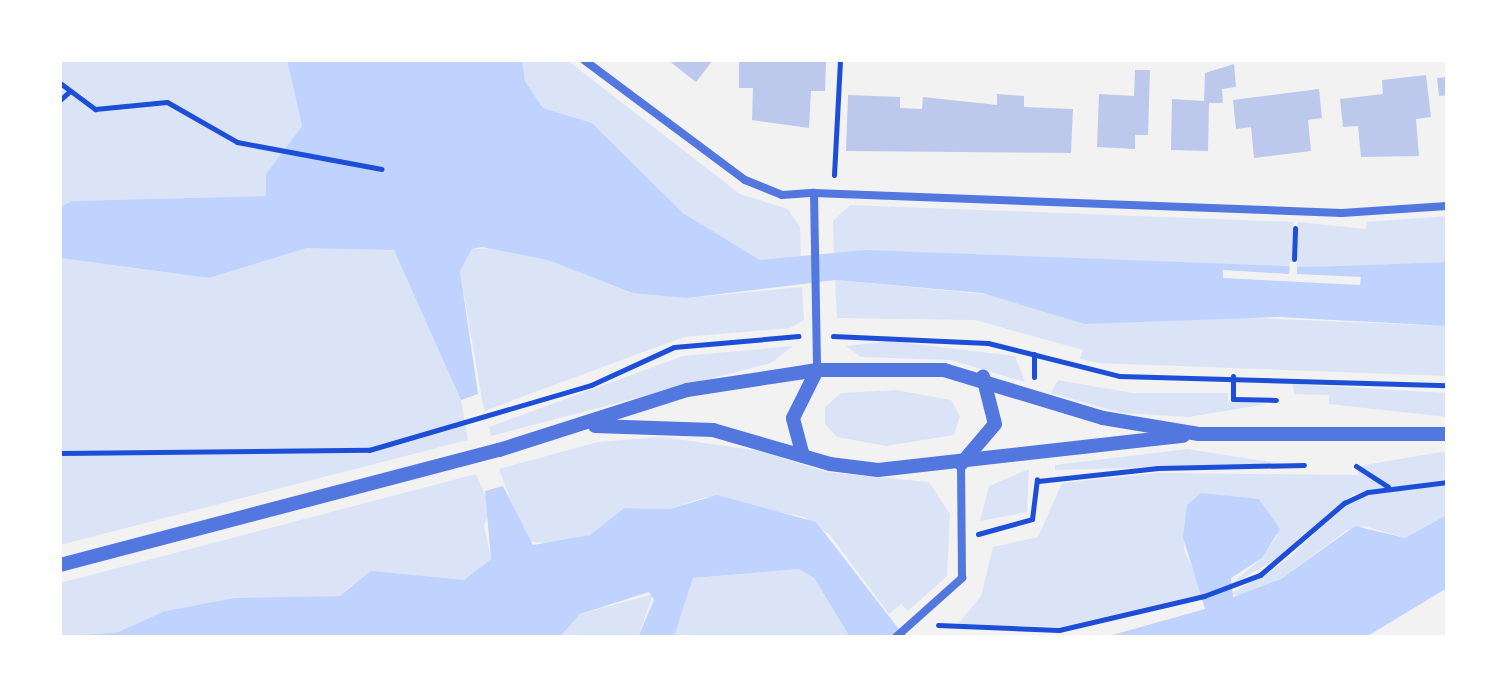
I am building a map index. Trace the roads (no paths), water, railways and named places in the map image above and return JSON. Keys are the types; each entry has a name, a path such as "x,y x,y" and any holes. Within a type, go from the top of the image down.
{"street":[{"path":"584,60 745,180 782,195 834,193 1342,213 1447,206"},
{"path":"803,456 793,418 817,370 814,193"},
{"path":"60,565 499,450 716,383 817,370 927,368 983,377 1103,418 1199,434"},
{"path":"896,637 957,587 965,568 961,465 995,424 983,377"},
{"path":"582,426 701,428 803,456 878,470 961,465 1199,434 1447,434"}],"water":[{"path":"287,60 522,60 525,81 543,108 592,123 683,213 760,260 865,250 1309,267 1447,262 1447,326 1278,317 1085,324 982,293 835,280 687,298 633,293 548,260 482,247 472,249 460,271 478,394 461,400 394,250 307,248 209,278 60,258 60,207 72,201 266,196 266,174 302,126"},
{"path":"503,486 533,545 590,535 624,508 670,509 717,495 816,522 905,637 850,637 814,578 799,569 693,578 674,637 638,637 654,600 649,592 580,614 560,637 60,637 118,632 165,611 234,598 340,596 371,571 464,580 491,559 485,491"},
{"path":"1201,493 1259,499 1280,529 1262,558 1231,578 1233,597 1281,579 1355,526 1405,538 1447,515 1447,588 1366,637 1105,637 1205,609 1183,537 1187,505"}]}
